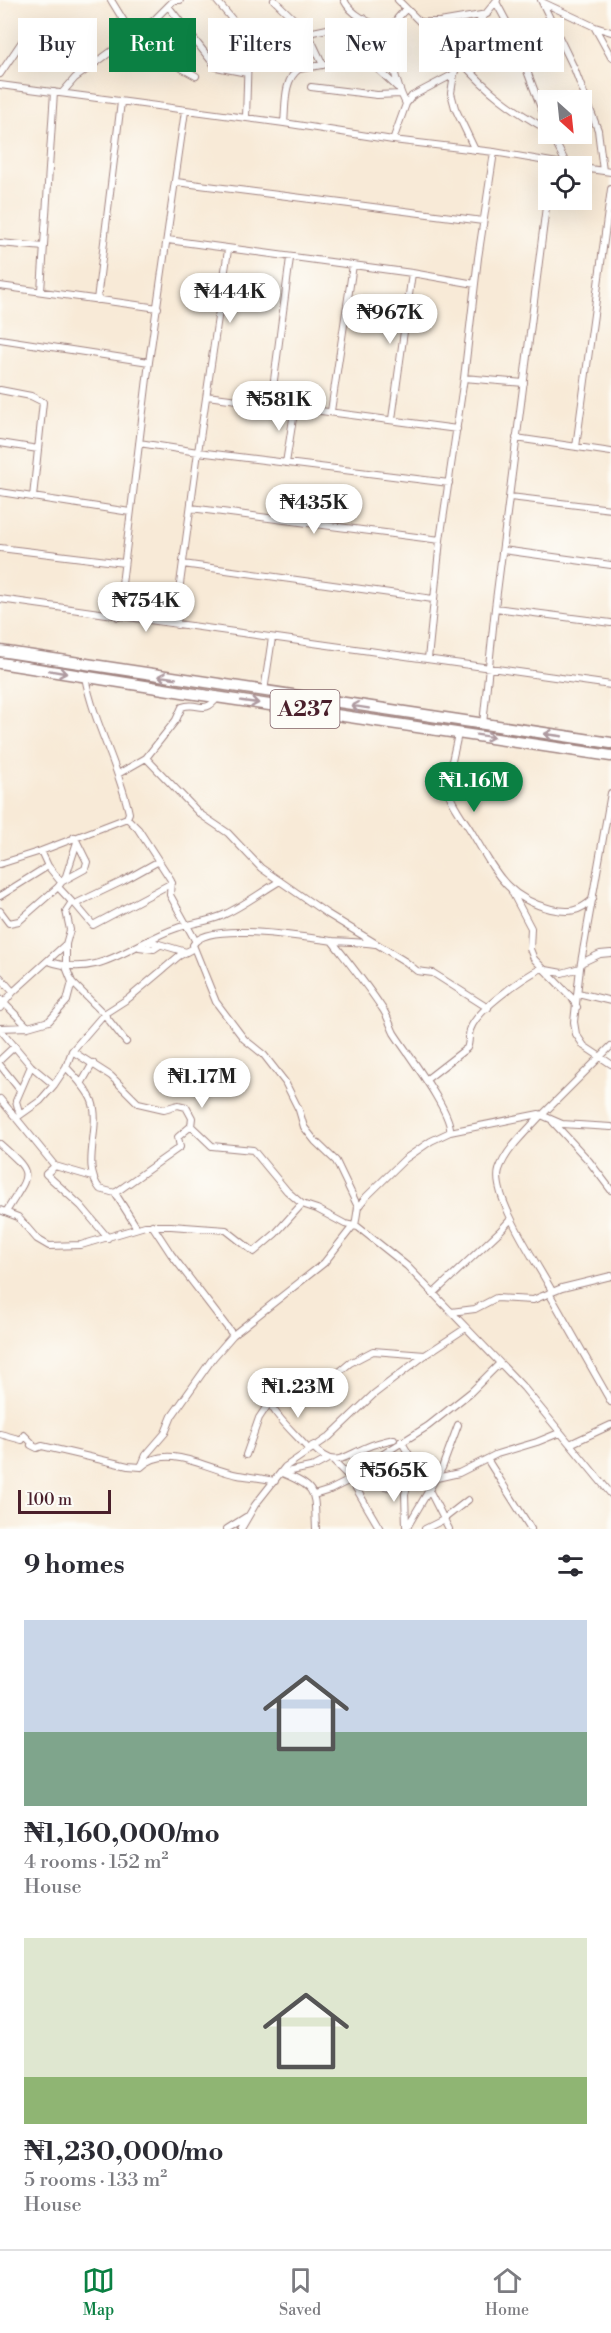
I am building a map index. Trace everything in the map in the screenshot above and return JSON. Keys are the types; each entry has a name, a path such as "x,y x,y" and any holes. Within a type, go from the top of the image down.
{"highway":[{"name":"A237","path":"0,651 611,744"},
{"name":"A237","path":"0,663 611,756"}],"street":[{"path":"111,0 121,18"},
{"path":"154,18 174,0 180,0"},
{"path":"216,0 231,18"},
{"path":"274,0 293,18"},
{"path":"344,0 348,9 364,18"},
{"path":"398,0 420,22 440,22 487,14"},
{"path":"484,18 496,1 513,34 538,100"},
{"path":"541,1 595,27 611,32"},
{"path":"541,1 574,68 598,130 603,171"},
{"path":"168,6 216,67 247,73 246,118"},
{"path":"398,18 406,9"},
{"path":"595,27 611,57"},
{"path":"313,44 323,65"},
{"path":"0,74 18,47"},
{"path":"62,93 75,78 109,53"},
{"path":"284,123 287,85 292,74 299,69 361,58 367,59 397,87 406,104"},
{"path":"189,72 196,76"},
{"path":"394,72 397,87"},
{"path":"470,72 511,108 538,124"},
{"path":"393,140 406,104 412,96 454,74"},
{"path":"454,74 451,93 455,108 475,150"},
{"path":"0,86 494,152 538,162"},
{"path":"311,87 377,95 401,94"},
{"path":"41,291 54,92"},
{"path":"97,300 121,102"},
{"path":"118,617 149,362 185,111"},
{"path":"428,659 432,599 494,152"},
{"path":"592,169 611,172"},
{"path":"176,182 483,221"},
{"path":"576,447 611,189"},
{"path":"483,725 495,608 546,210"},
{"path":"168,240 228,250 412,273 475,284"},
{"path":"0,243 44,247"},
{"path":"177,625 198,452 228,250"},
{"path":"271,404 290,258"},
{"path":"331,411 353,265"},
{"path":"392,419 412,273"},
{"path":"0,286 158,308"},
{"path":"0,339 149,362"},
{"path":"464,378 524,383"},
{"path":"0,390 31,396 43,402 33,497"},
{"path":"207,396 457,429"},
{"path":"286,463 295,406"},
{"path":"516,438 611,452"},
{"path":"139,443 449,483"},
{"path":"0,444 38,449"},
{"path":"0,492 130,512"},
{"path":"510,497 611,509"},
{"path":"191,508 440,540"},
{"path":"0,548 124,563"},
{"path":"503,550 611,565"},
{"path":"183,564 432,599"},
{"path":"0,599 118,617 490,666 611,685"},
{"path":"495,608 611,623"},
{"path":"264,692 272,638"},
{"path":"0,864 75,840 127,818 129,813 118,774 93,710 85,677"},
{"path":"118,774 146,758 176,720 182,707 186,705 205,708 212,706 218,697"},
{"path":"459,732 446,785 451,798 491,864 511,891 531,928 530,949 534,959 572,998 577,1007"},
{"path":"146,758 200,814 228,832 255,863 417,971 433,973 488,1008"},
{"path":"611,793 581,965 574,1022 576,1034 584,1046 611,1064"},
{"path":"127,818 138,829 172,882 170,895 195,940"},
{"path":"60,884 70,866 75,840"},
{"path":"0,911 9,922 19,921 60,884 87,867 87,862 75,840"},
{"path":"41,851 60,884 93,925 172,882"},
{"path":"126,1042 104,1014 72,982 66,967 66,944 70,926 66,911 74,903 159,861"},
{"path":"0,896 48,866"},
{"path":"48,961 66,967 90,965 108,960 176,928 221,916 280,881"},
{"path":"511,891 529,902 569,912 585,906 593,899"},
{"path":"18,1117 40,1101 54,1085 66,1067 72,1051 104,1014 120,1005 162,969 189,950 195,940 216,933 251,933 300,935 333,941 375,944"},
{"path":"333,941 381,1006 392,1029 427,1079 430,1090 450,1121 450,1132"},
{"path":"138,947 152,942 189,950"},
{"path":"28,1027 1,1003 66,944"},
{"path":"189,950 216,1002 244,1039 264,1055 285,1082 299,1110 304,1127 336,1161 358,1207"},
{"path":"427,1079 467,1048 470,1028 488,1008 528,975 543,969 562,973 600,954 611,953"},
{"path":"0,977 13,992"},
{"path":"0,1029 28,1027 54,1018 68,1001 72,982"},
{"path":"578,993 611,1001"},
{"path":"0,1029 31,1066 54,1085"},
{"path":"0,1060 15,1046"},
{"path":"611,1046 542,1115 505,1158 498,1184 510,1219 611,1402"},
{"path":"66,1067 81,1084 93,1105 93,1177 100,1189 115,1193 180,1146 178,1137 191,1126 192,1118 186,1107 178,1105 164,1109 138,1103 111,1076 72,1051"},
{"path":"81,1084 93,1063"},
{"path":"0,1065 20,1090"},
{"path":"18,1117 16,1101 31,1066"},
{"path":"0,1099 18,1117 56,1166 93,1177"},
{"path":"141,1467 146,1455 165,1433 172,1416 213,1358 233,1335 324,1263 354,1226 360,1202 405,1159 431,1141 450,1132 542,1115 562,1124 611,1127"},
{"path":"551,1119 589,1161 611,1190"},
{"path":"191,1126 212,1146 254,1150 287,1191 302,1204 354,1226 407,1266 524,1388 611,1494"},
{"path":"0,1144 23,1166 26,1172 25,1180 3,1211 18,1217 37,1239 49,1246 81,1245 152,1226 226,1230 254,1252 275,1234 302,1204"},
{"path":"56,1166 46,1174 81,1206 108,1238"},
{"path":"115,1193 138,1228"},
{"path":"433,1294 510,1219"},
{"path":"152,1226 233,1335"},
{"path":"451,1312 475,1309 496,1298 533,1300 551,1292 611,1276"},
{"path":"241,1529 285,1467 329,1437 374,1394 425,1355 466,1328"},
{"path":"281,1385 332,1378 350,1363 373,1351 425,1355"},
{"path":"314,1495 330,1490 352,1477 398,1440 428,1426 471,1392 500,1363"},
{"path":"246,1455 269,1399 313,1447 352,1477 388,1488 459,1473 487,1459 559,1433"},
{"path":"406,1528 430,1491 458,1425"},
{"path":"570,1444 611,1425"},
{"path":"0,1434 22,1440 24,1435 32,1443 31,1445 37,1448 42,1446 141,1467"},
{"path":"282,1473 315,1467 331,1460 340,1460 375,1443 398,1440"},
{"path":"398,1440 424,1480 450,1529"},
{"path":"141,1467 147,1461 154,1459 177,1458 239,1475 257,1476 275,1481"},
{"path":"487,1459 531,1529"},
{"path":"282,1473 303,1482 314,1495 316,1529"},
{"path":"352,1477 380,1529"},
{"path":"406,1528 405,1494 408,1483"},
{"path":"425,1529 444,1519 468,1500"},
{"path":"226,1529 241,1521 253,1510"}]}
